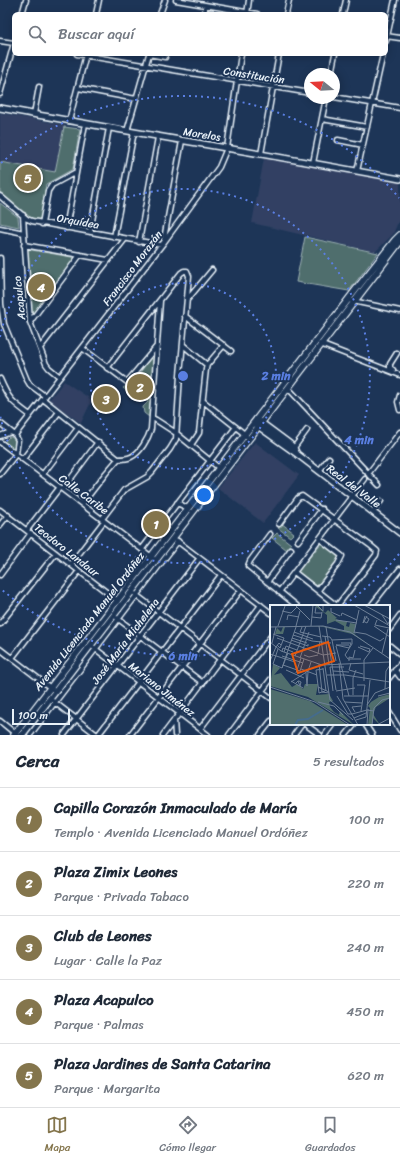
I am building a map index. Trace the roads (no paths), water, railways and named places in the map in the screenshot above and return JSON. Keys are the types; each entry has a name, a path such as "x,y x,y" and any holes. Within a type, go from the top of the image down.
{"main road":[{"name":"Avenida Licenciado Manuel Ordóñez","path":"22,735 49,699 53,690 114,615 128,588 188,508 245,434 257,423 288,388 348,300 399,240"},
{"name":"Avenida Licenciado Manuel Ordóñez","path":"121,603 135,594 157,560 176,540 226,469 247,443 257,423 319,343 354,302 399,240"},
{"path":"213,487 219,468 226,469 230,454"},
{"name":"Avenida Licenciado Manuel Ordóñez","path":"15,734 49,699"}],"street":[{"path":"23,12 26,0"},
{"path":"96,12 99,0"},
{"path":"161,12 165,0"},
{"path":"176,0 200,2 205,5 242,12"},
{"path":"247,12 249,0"},
{"path":"286,12 289,0"},
{"path":"343,12 346,0"},
{"path":"388,30 395,0"},
{"path":"205,5 205,12"},
{"path":"388,38 400,38"},
{"path":"0,41 12,43"},
{"path":"0,94 12,50"},
{"path":"69,121 86,56"},
{"name":"Constitución","path":"91,56 304,92"},
{"path":"127,131 148,56"},
{"path":"160,56 165,57"},
{"name":"Francisco Morazán","path":"15,435 215,173 228,148 241,56"},
{"path":"261,154 279,56"},
{"path":"332,68 335,56"},
{"path":"357,171 383,56"},
{"path":"34,114 39,87"},
{"path":"78,88 136,99"},
{"path":"340,99 400,108"},
{"path":"312,163 325,104"},
{"name":"Morelos","path":"0,108 400,179"},
{"path":"322,119 367,128"},
{"path":"66,228 85,124"},
{"path":"90,232 109,128"},
{"path":"114,237 134,132"},
{"path":"139,242 158,137"},
{"path":"338,140 363,145"},
{"path":"162,244 182,141"},
{"path":"42,224 50,186 76,172"},
{"name":"Orquídea","path":"0,196 27,219 42,224 139,242 162,244"},
{"name":"Acapulco","path":"23,215 30,322 49,368 60,377"},
{"path":"0,228 24,233"},
{"path":"40,348 125,239"},
{"path":"24,245 108,260"},
{"path":"30,322 80,255"},
{"path":"0,258 1,305 4,324 27,380 30,385 59,412 118,459 127,459 136,454 146,440 151,429 158,346 160,300"},
{"path":"187,301 212,270"},
{"path":"71,564 124,490 147,477 158,466 174,443 190,276 187,271 181,273 107,368"},
{"path":"348,300 400,311"},
{"path":"185,316 231,351"},
{"path":"319,343 400,374"},
{"path":"183,345 207,365"},
{"path":"191,445 199,432 203,401 204,374 207,365 224,345"},
{"path":"82,348 126,382 158,346"},
{"path":"397,352 389,366 391,369 400,374"},
{"path":"0,379 7,396 16,406 30,416"},
{"path":"288,388 379,485"},
{"path":"400,395 398,402 400,410"},
{"path":"203,401 245,434 247,443"},
{"path":"23,459 59,412"},
{"path":"152,418 176,433 219,468"},
{"name":"Real del Valle","path":"257,423 351,497 400,533"},
{"path":"0,424 15,435 18,440 16,454 0,474"},
{"path":"142,549 236,427"},
{"path":"43,474 78,428"},
{"path":"294,451 307,430"},
{"path":"0,436 11,432"},
{"path":"368,474 400,432"},
{"name":"Calle Caribe","path":"0,442 157,560"},
{"path":"27,530 98,442"},
{"path":"319,472 329,458"},
{"path":"82,504 106,472 118,459"},
{"path":"279,592 365,480"},
{"path":"279,524 300,496 304,497 322,509 377,552 338,605"},
{"path":"372,512 382,501"},
{"path":"177,503 188,508"},
{"path":"298,541 322,509"},
{"name":"Teodoro Landaur","path":"0,510 121,603"},
{"path":"0,525 8,516"},
{"path":"0,574 32,534"},
{"path":"270,534 248,564 249,568 296,605"},
{"path":"318,590 341,560 342,556 320,539"},
{"path":"203,683 114,615 135,594 176,540 270,612"},
{"path":"267,582 291,549"},
{"path":"0,624 56,553"},
{"name":"José María Michelena","path":"64,735 199,559"},
{"path":"372,605 400,569"},
{"path":"12,658 79,571"},
{"path":"294,572 336,605"},
{"path":"49,699 97,735 221,575"},
{"path":"128,588 270,697"},
{"path":"130,735 241,590"},
{"path":"163,735 261,605"},
{"path":"390,629 400,615"},
{"path":"200,729 270,637"},
{"path":"30,735 49,699 91,645"},
{"name":"Mariano Jiménez","path":"91,645 208,735"},
{"path":"390,647 400,654"},
{"path":"0,649 53,690"},
{"path":"390,677 400,664"},
{"path":"396,670 400,677"},
{"path":"229,735 270,680"},
{"path":"390,714 400,730"},
{"path":"174,720 175,735"},
{"path":"0,721 15,734"},
{"path":"260,735 270,722"},
{"path":"294,735 303,725"},
{"path":"305,725 320,735"},
{"path":"325,735 333,725"},
{"path":"346,735 354,725"},
{"path":"366,725 372,735"}],"place":[{"name":"Plaza Jardines de Santa Catarina","path":"28,178"},
{"name":"Plaza Acapulco","path":"41,287"},
{"name":"Plaza Zimix Leones","path":"140,387"},
{"name":"Club de Leones","path":"106,399"},
{"name":"Capilla Corazón Inmaculado de María","path":"156,524"}]}
